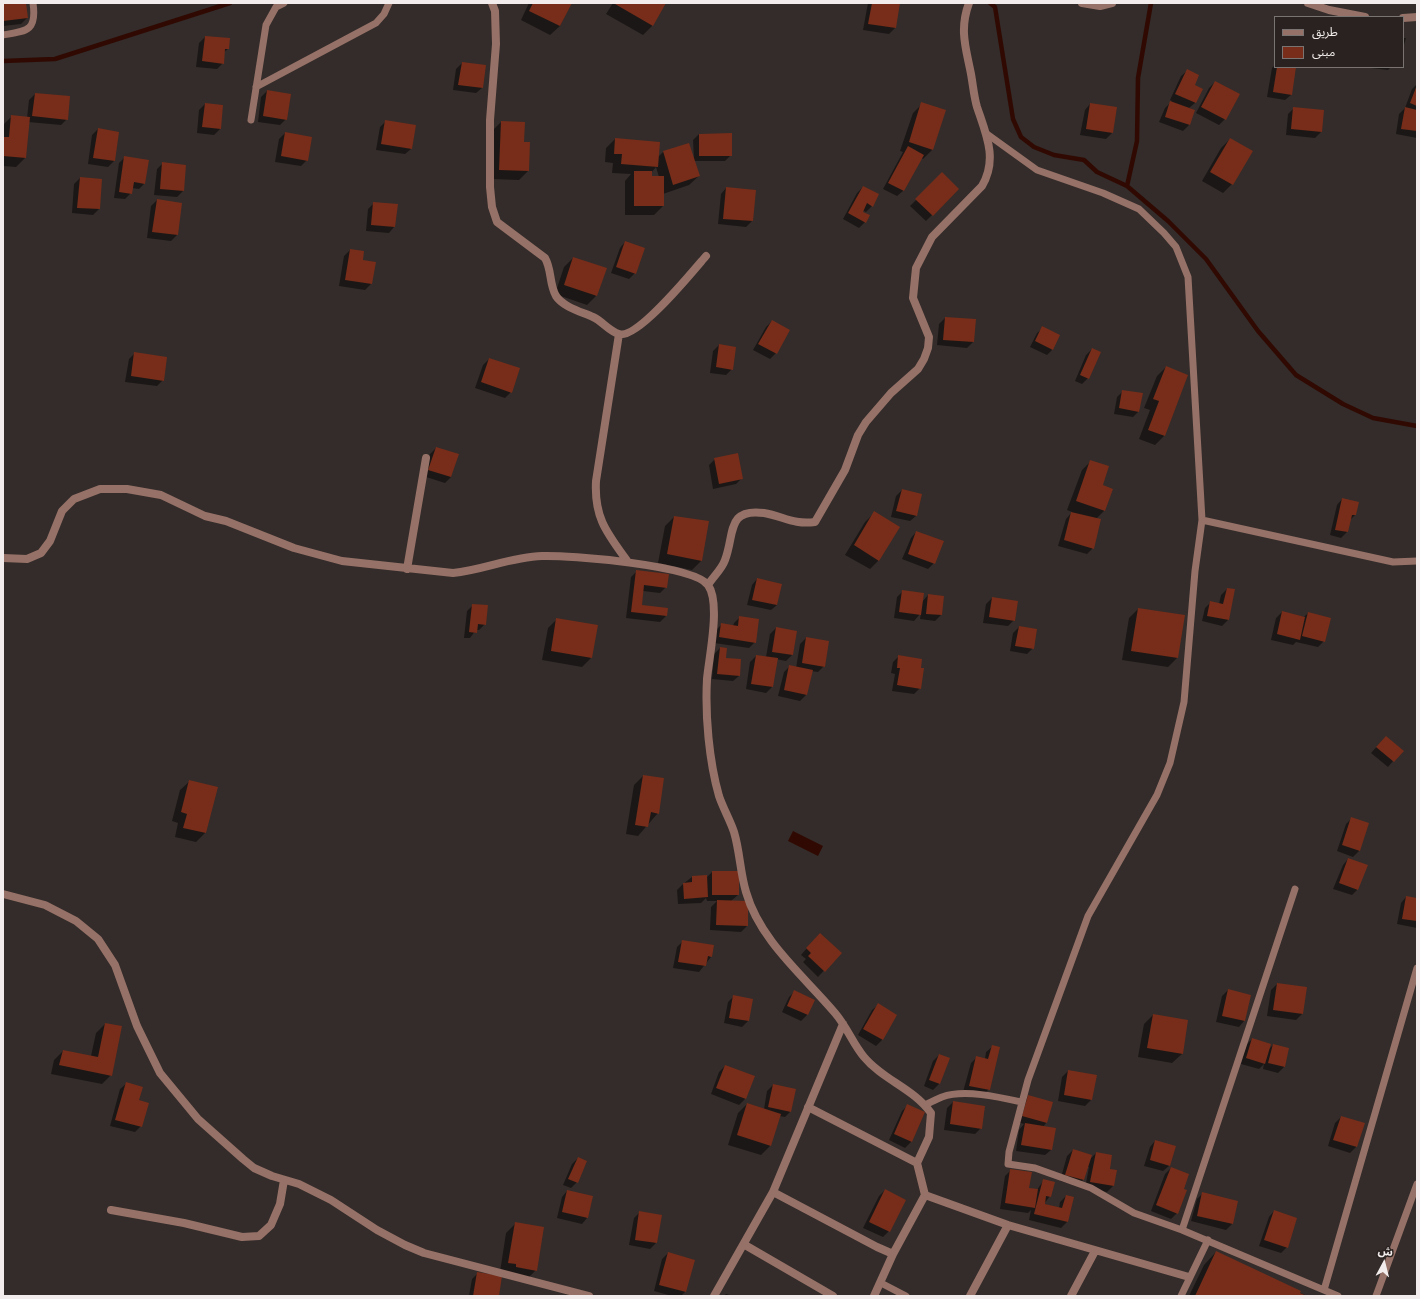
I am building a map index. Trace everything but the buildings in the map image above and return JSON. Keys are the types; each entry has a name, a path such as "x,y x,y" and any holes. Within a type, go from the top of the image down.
{"street":[{"path":"492,3 494,11 496,44 491,96 490,187 492,207 497,222 545,258 555,292 562,303 594,317 619,334 634,331 646,321 706,256"},
{"path":"1082,3 1100,6 1112,3"},
{"path":"1308,3 1330,10 1360,16"},
{"path":"708,585 725,561 732,532 742,514 748,512 766,514 793,522 815,522 845,470 858,435 866,422 891,393 918,369 924,359 928,348 929,337 913,298 916,268 932,236 975,194 988,177 990,151 987,134 977,106 966,56 963,33 967,4"},
{"path":"1404,18 1417,17"},
{"path":"619,334 596,480 595,498 596,508 606,532 628,562"},
{"path":"407,569 426,458"},
{"path":"3,558 27,559 41,553 50,541 62,511 74,500 100,489 127,489 161,495 205,516 226,521 294,548 342,561 453,573 468,571 513,560 543,556 628,562 690,576 702,580 708,585 713,604 714,617 707,681 711,763 720,798 734,832 746,891 760,924 787,960 843,1024 864,1057 918,1098 930,1112 931,1128 925,1150 917,1163 925,1195 893,1254 874,1296"},
{"path":"3,894 45,905 76,921 98,939 115,965 137,1026 160,1073 198,1119 254,1168 284,1180 299,1184 331,1200 391,1238 424,1254 589,1296"},
{"path":"714,1296 745,1244 773,1192 843,1024"},
{"path":"808,1107 917,1163"},
{"path":"111,1210 184,1222 242,1237 259,1236 271,1225 280,1204 284,1180"},
{"path":"773,1192 893,1254"},
{"path":"925,1195 1008,1225 1189,1277"},
{"path":"970,1296 1008,1225"},
{"path":"745,1244 833,1296"},
{"path":"1071,1296 1095,1251"}],"lane":[{"path":"3,35 25,32 31,28 34,16 33,3"},
{"path":"251,120 266,25 276,7 284,3"},
{"path":"256,87 376,23 384,14 389,3"},
{"path":"987,134 1037,170 1103,193 1139,209 1176,247 1188,277 1202,520 1195,571 1184,702 1170,762 1158,795 1088,916 1059,991 1020,1102 1009,1152 1008,1164 1035,1168 1091,1188 1134,1213 1208,1240 1338,1296"},
{"path":"1202,520 1393,562 1417,561"},
{"path":"1182,1230 1295,889"},
{"path":"1324,1290 1417,968"},
{"path":"925,1105 944,1096 967,1094 1004,1098 1020,1102"},
{"path":"1376,1296 1417,1184"},
{"path":"1181,1296 1208,1240"},
{"path":"881,1283 906,1296"}],"shaded area":[{"path":"793,831 823,846 818,856 788,841"}],"waterway":[{"path":"3,61 55,59 230,3"},
{"path":"990,3 995,7 1013,119 1021,137 1034,147 1054,155 1084,160 1097,172 1127,186 1168,221 1206,259 1258,331 1296,375 1343,404 1373,418 1417,426"},
{"path":"1127,186 1137,141 1138,78 1151,3"}]}
